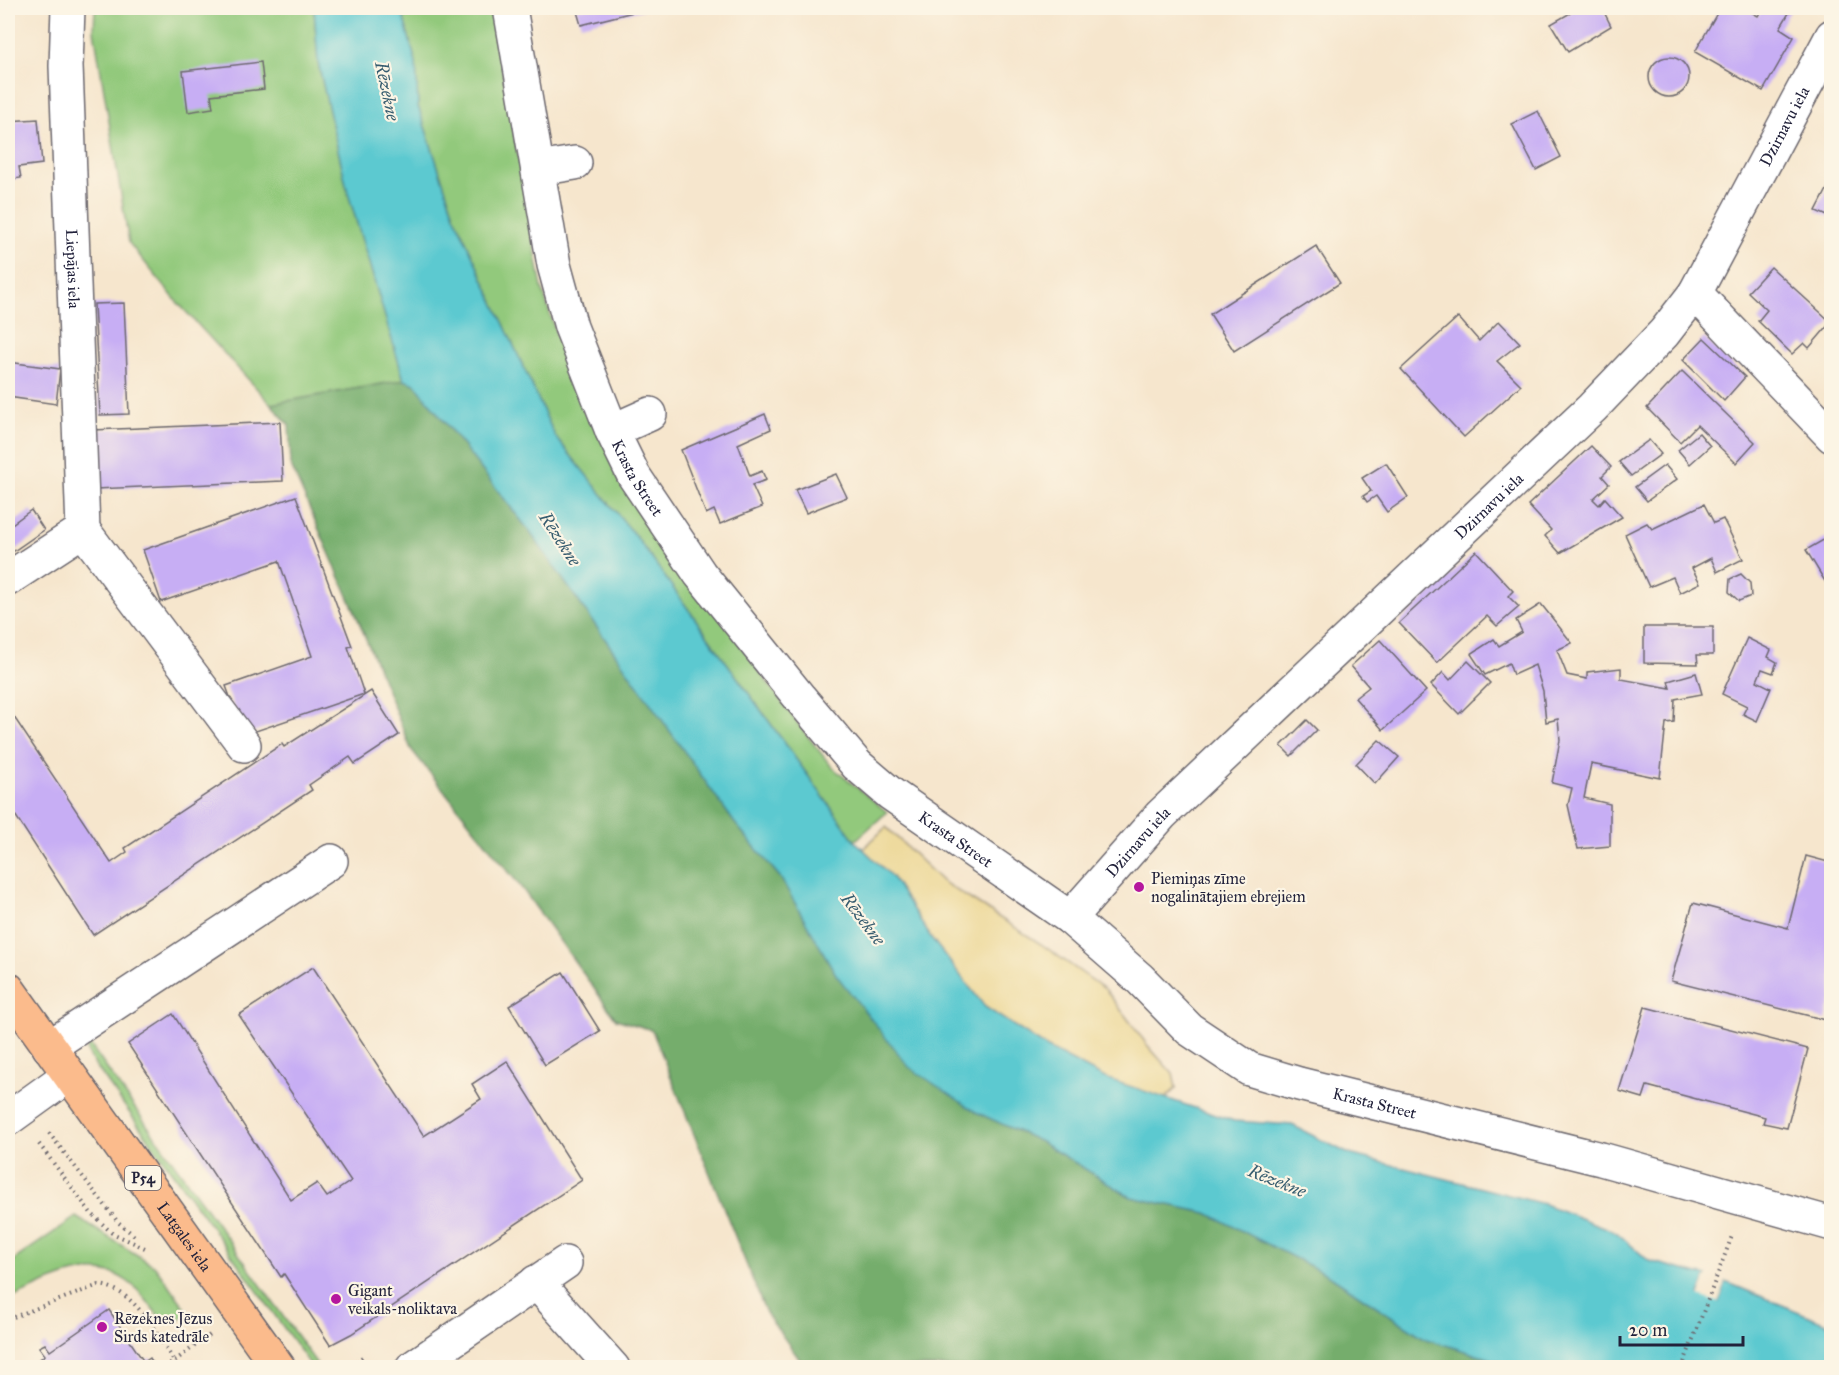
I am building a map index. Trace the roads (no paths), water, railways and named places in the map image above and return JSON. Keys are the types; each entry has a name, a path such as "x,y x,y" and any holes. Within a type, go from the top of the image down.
{"main road":[{"name":"Latgales iela","path":"8,989 279,1368"}],"street":[{"name":"Liepājas iela","path":"68,8 66,66 83,530"},
{"name":"Krasta Street","path":"510,8 554,265 571,327 612,430 634,476 700,574 857,765 891,794 1070,918 1140,979 1189,1029 1208,1044 1249,1069 1299,1084 1601,1159 1832,1224"},
{"name":"Dzirnavu iela","path":"1070,918 1161,814 1592,408 1664,333 1695,293 1832,36"},
{"path":"538,170 575,164"},
{"path":"1695,293 1832,436"},
{"path":"612,430 650,414"},
{"path":"8,579 83,530 244,745"},
{"path":"49,1047 331,861"},
{"path":"17,1113 69,1075"},
{"path":"412,1368 565,1263"},
{"path":"536,1282 613,1368"}],"water":[{"path":"314,8 401,8 416,63 418,106 454,215 555,436 637,538 855,841 892,877 932,939 985,1007 1046,1047 1105,1078 1234,1121 1292,1125 1349,1154 1544,1204 1616,1232 1649,1261 1707,1276 1672,1367 1517,1367 1426,1339 1332,1277 1207,1213 1131,1197 1041,1142 976,1112 909,1067 837,976 780,877 734,822 527,528 415,384 404,380 348,193 318,63"},
{"path":"1726,1282 1831,1325 1831,1367 1695,1368"}],"waterway":[{"name":"Rēzekne","path":"1589,1298 1798,1368"}],"place":[{"name":"Piemiņas zīme nogalinātajiem ebrejiem","path":"1139,887"},
{"name":"Gigant veikals-noliktava","path":"336,1299"},
{"name":"Rēzeknes Jēzus Sirds katedrāle","path":"102,1327"}]}
